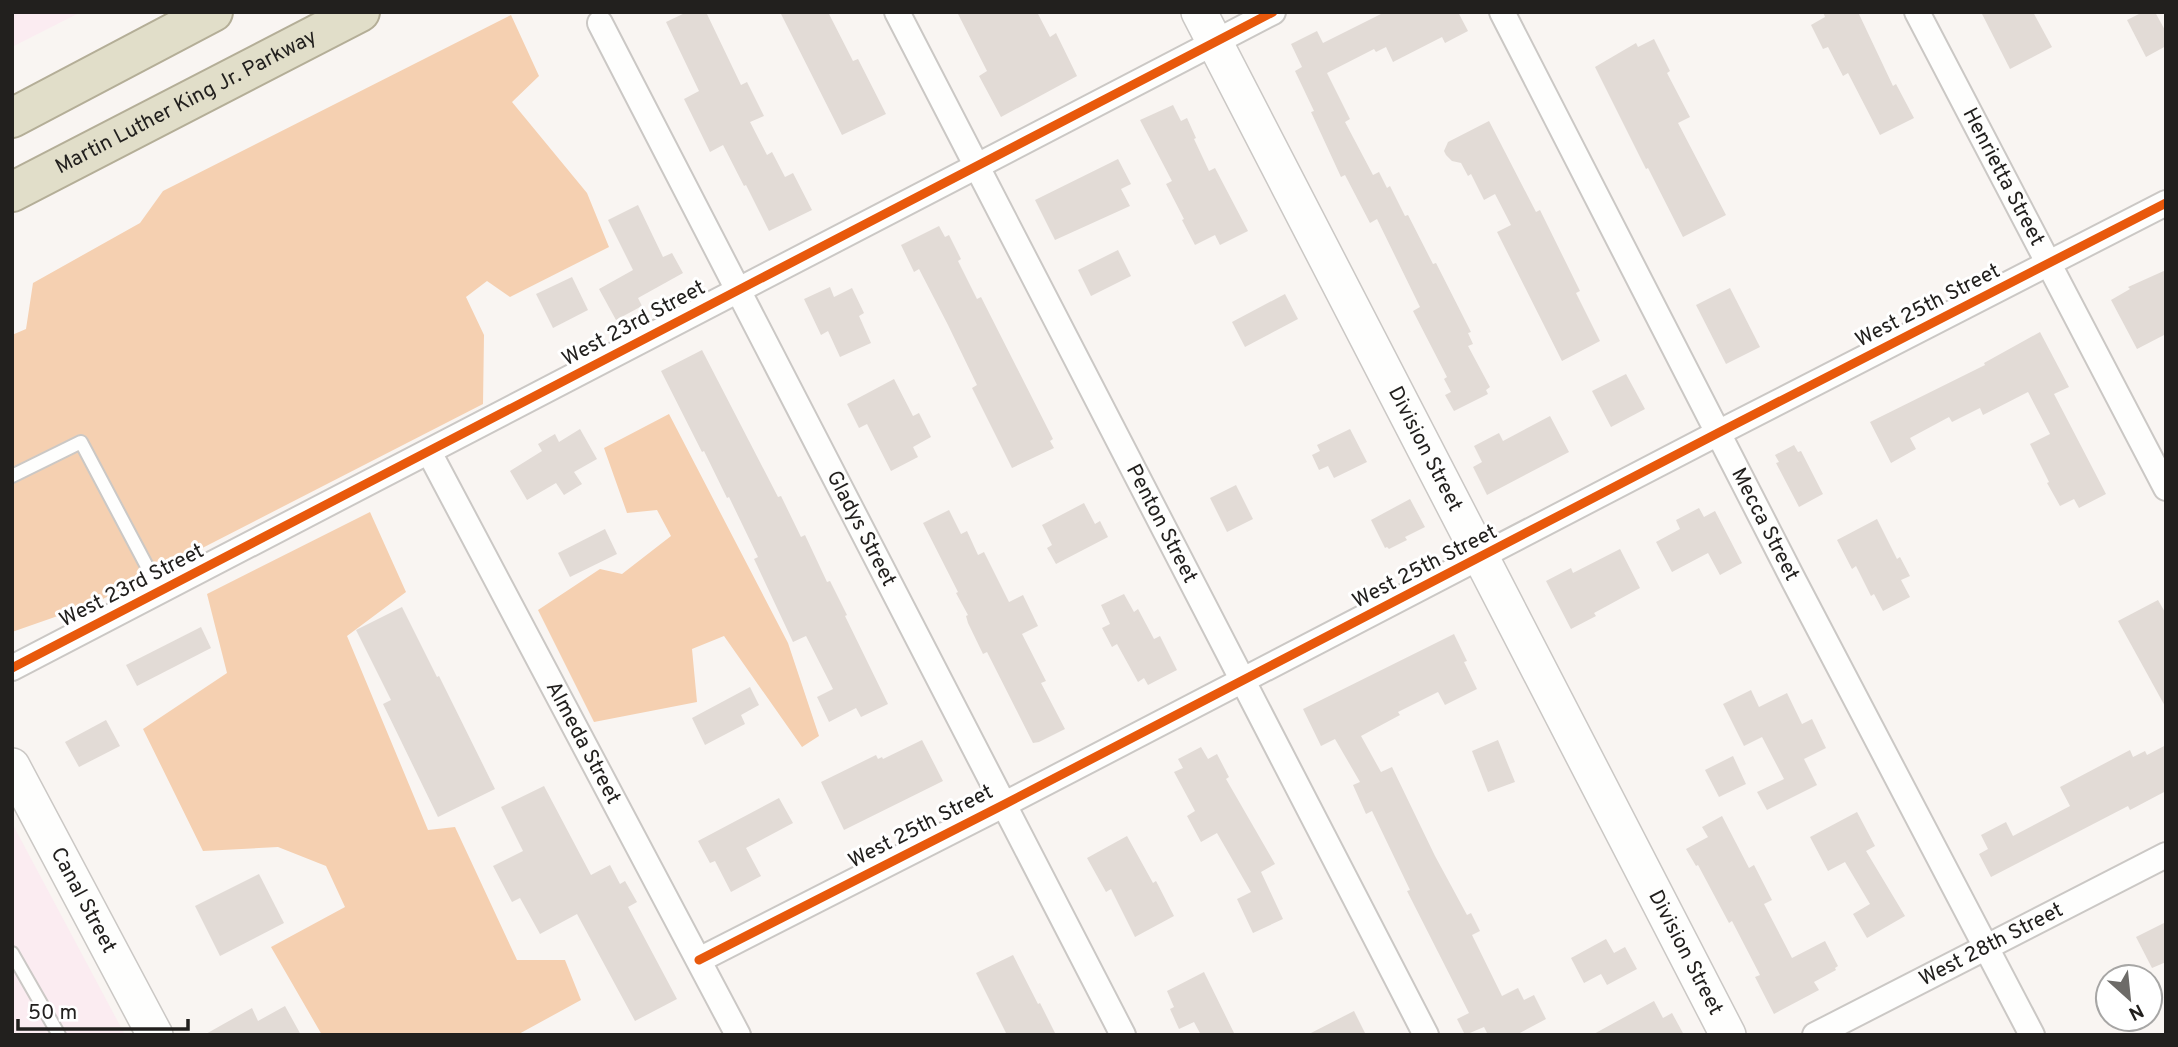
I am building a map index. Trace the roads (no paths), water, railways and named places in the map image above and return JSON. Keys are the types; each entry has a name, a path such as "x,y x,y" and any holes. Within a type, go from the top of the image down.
{"highway":[{"path":"12,118 214,12"},
{"name":"Martin Luther King Jr. Parkway","path":"12,192 360,12"}],"street":[{"name":"Penton Street","path":"897,12 1426,1035"},
{"name":"West 23rd Street","path":"12,668 976,166 1207,27 1273,12"},
{"name":"Mecca Street","path":"1502,12 1893,772 2032,1035"},
{"name":"Henrietta Street","path":"1917,12 2166,488"},
{"name":"Gladys Street","path":"600,23 1123,1035"},
{"name":"Division Street","path":"1207,27 1728,1035"},
{"name":"West 25th Street","path":"699,960 2166,203"},
{"name":"Almeda Street","path":"429,452 738,1035"},
{"name":"Canal Street","path":"12,766 155,1035"},
{"name":"West 28th Street","path":"1815,1035 2166,855"}],"lane":[{"path":"12,476 81,442 160,591"},
{"path":"12,953 59,1035"}]}
